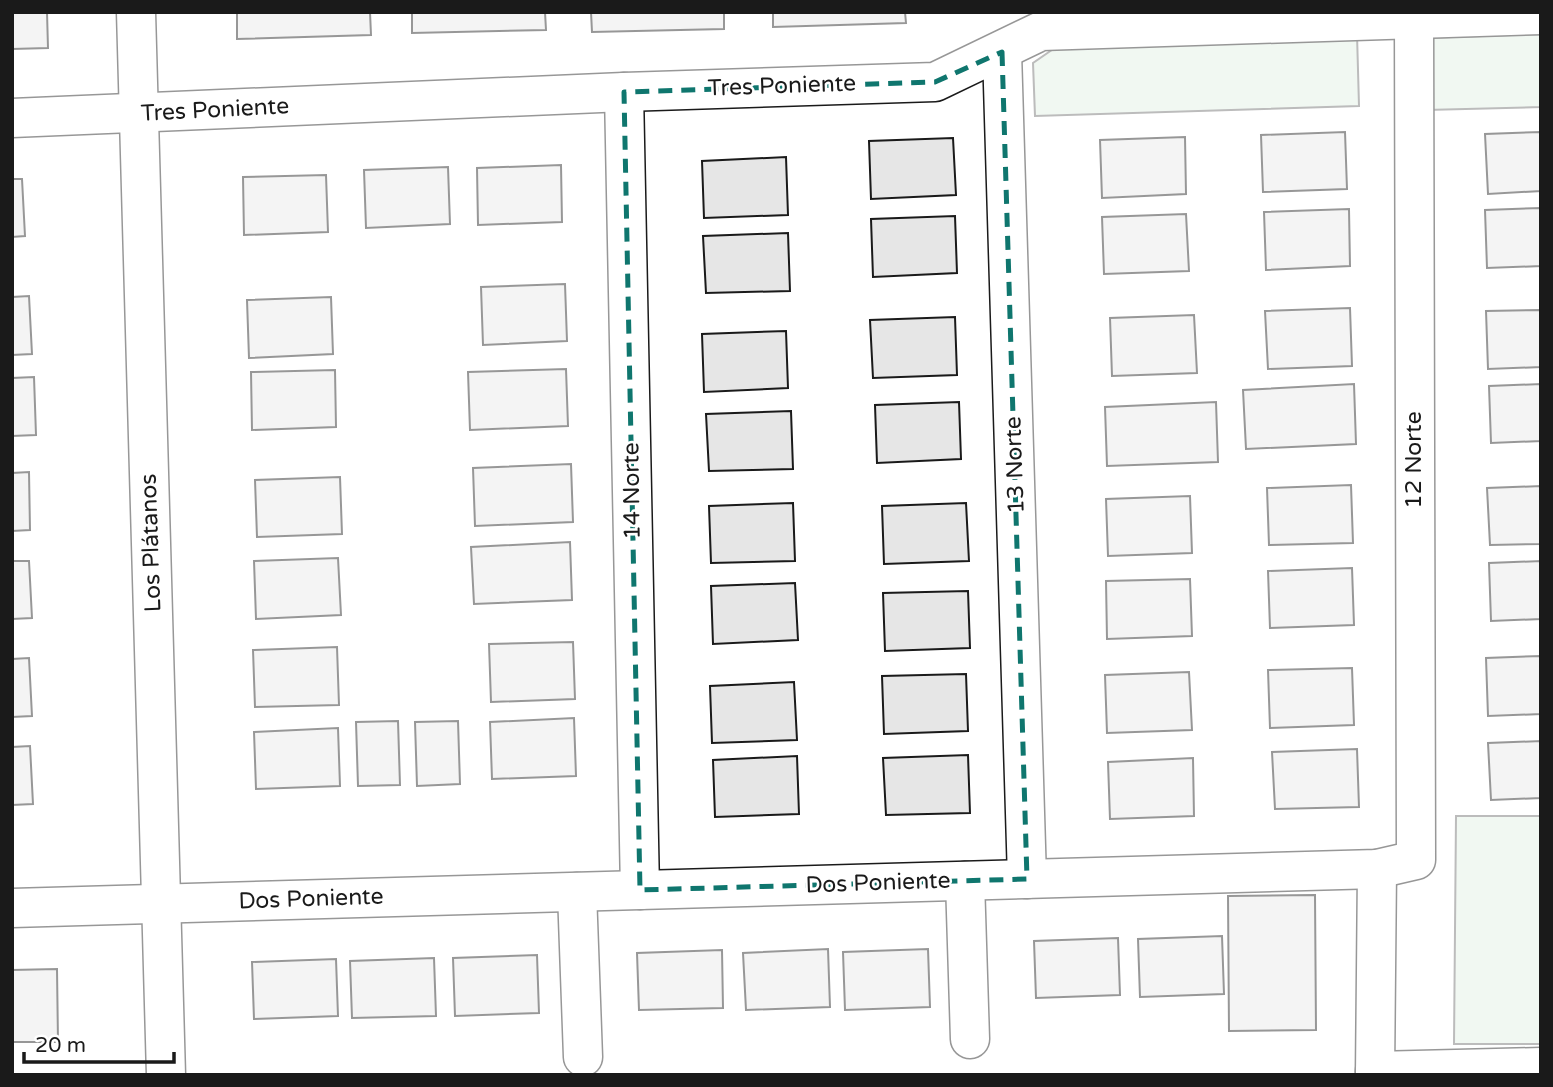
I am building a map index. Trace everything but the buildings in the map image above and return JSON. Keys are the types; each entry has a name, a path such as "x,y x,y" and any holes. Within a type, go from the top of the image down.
{"street":[{"name":"Los Plátanos","path":"136,12 166,1075"},
{"name":"Tres Poniente","path":"12,118 624,92 935,82 1041,32 1541,15"},
{"name":"12 Norte","path":"1377,869 1416,860 1414,19"},
{"name":"13 Norte","path":"1002,52 1027,879"},
{"name":"14 Norte","path":"624,92 640,890"},
{"name":"Dos Poniente","path":"12,908 1377,869"},
{"path":"1377,869 1375,1073 1541,1067"},
{"path":"965,881 970,1039"},
{"path":"577,892 583,1056"}],"highlighted area":[{"path":"1002,52 1027,879 640,890 624,92 935,82"}],"green space":[{"path":"1357,34 1359,106 1035,116 1033,63 1062,43"},
{"path":"1541,34 1541,107 1426,110 1423,38"},
{"path":"1456,816 1541,816 1541,1044 1454,1044"}]}
